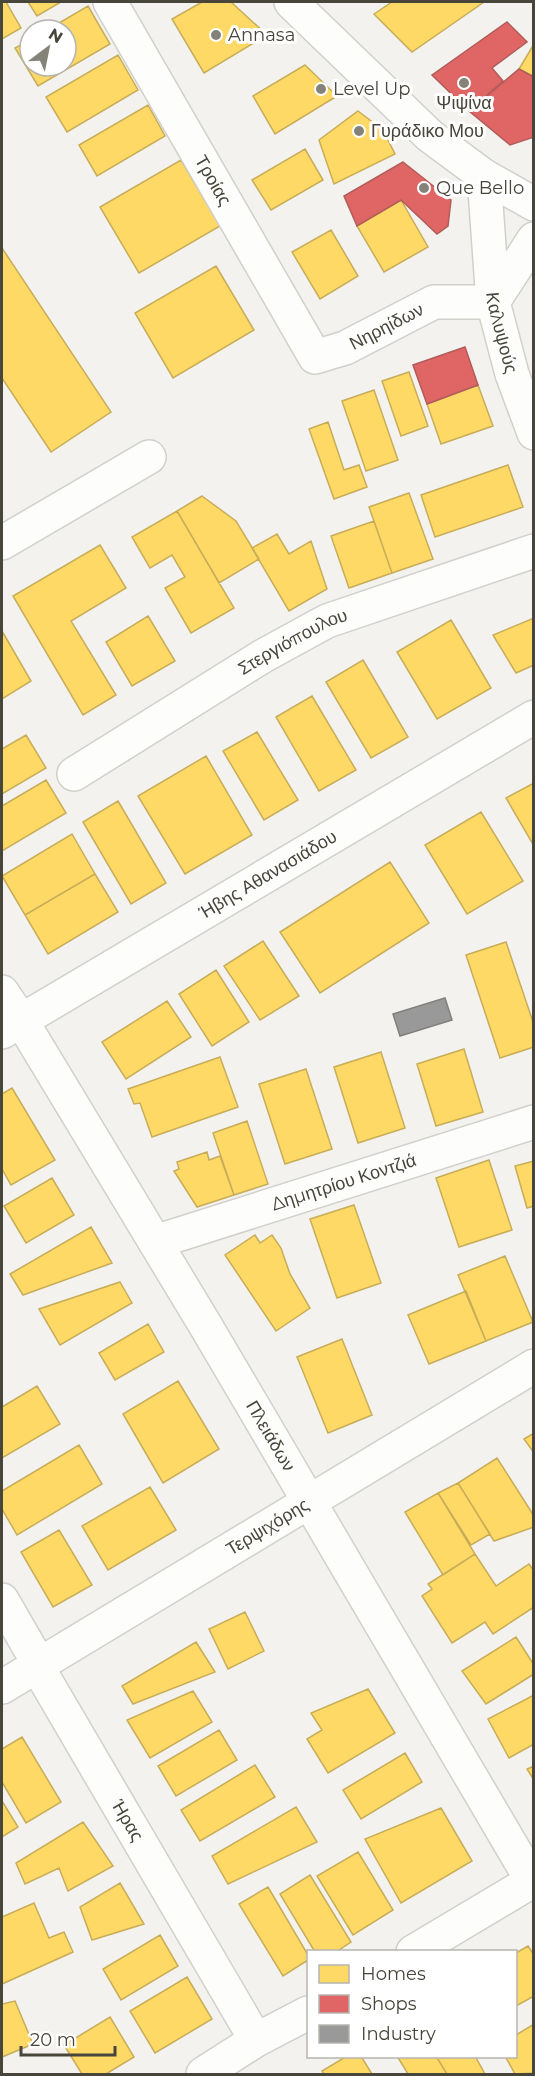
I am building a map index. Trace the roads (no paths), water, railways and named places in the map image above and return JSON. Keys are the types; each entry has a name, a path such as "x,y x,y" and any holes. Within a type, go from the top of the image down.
{"street":[{"name":"Τροίας","path":"110,2 315,357"},
{"path":"291,2 430,136 484,176 534,204"},
{"path":"484,176 503,178 534,173"},
{"path":"484,176 494,302"},
{"name":"Καλυψούς","path":"534,239 494,302 512,374 534,433"},
{"name":"Νηρηίδων","path":"315,357 345,348 434,302 494,302"},
{"path":"2,543 149,457"},
{"name":"Στεργιόπουλου","path":"74,774 262,656 327,621 534,551"},
{"name":"Ήβης Αθανασιάδου","path":"11,1026 534,717"},
{"name":"Πλειάδων","path":"2,992 11,1026 155,1242 533,1882"},
{"name":"Δημητρίου Κοντζιά","path":"155,1242 534,1122"},
{"name":"Τερψιχόρης","path":"2,1688 534,1366"},
{"name":"Ήρας","path":"2,1600 32,1652 37,1666 256,2040"},
{"path":"416,1950 533,1882"},
{"path":"203,2074 256,2040 307,2014"}],"place":[{"name":"Annasa","path":"216,35"},
{"name":"Ψιψίνα","path":"464,83"},
{"name":"Level Up","path":"321,89"},
{"name":"Γυράδικο Μου","path":"359,131"},
{"name":"Que Bello","path":"424,188"}]}
